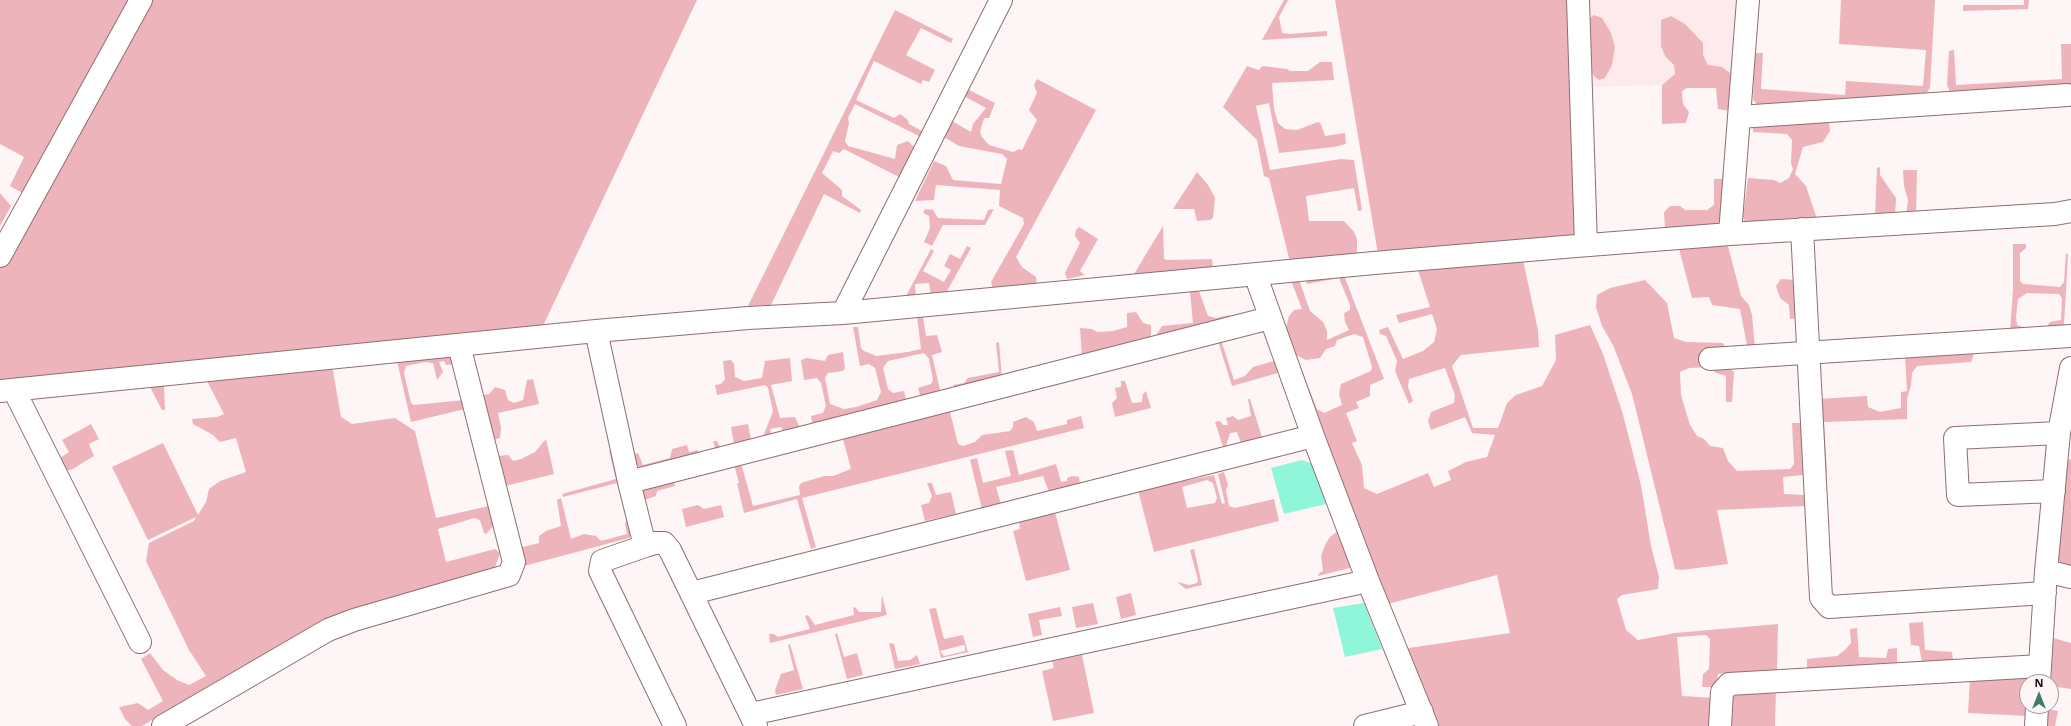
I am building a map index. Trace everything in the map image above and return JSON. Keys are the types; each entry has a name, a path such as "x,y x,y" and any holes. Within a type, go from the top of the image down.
{"street":[{"path":"0,256 141,0"},
{"path":"843,313 1001,0"},
{"path":"1578,0 1586,245"},
{"path":"1730,234 1748,0"},
{"path":"1739,117 2068,95"},
{"path":"140,642 7,391 596,331 748,318 843,313 1255,274 1586,245 1802,229 2055,214 2071,211"},
{"path":"1802,229 1821,598 1828,606 2045,593"},
{"path":"1255,274 1312,436 1368,581 1425,719 1366,726"},
{"path":"629,482 1270,318"},
{"path":"596,331 629,482 645,546"},
{"path":"1710,359 1808,354 2071,336"},
{"path":"163,726 328,630 354,620 509,575 514,562 459,345"},
{"path":"2040,674 2046,571 2054,490 2063,445 2071,371"},
{"path":"692,593 1312,436"},
{"path":"2054,490 1958,495 1955,438 2063,445"},
{"path":"674,726 600,571 602,561 655,543 664,544 670,550 753,720 1368,581"},
{"path":"2046,571 2071,577"},
{"path":"1720,726 1722,692 1729,684 2019,675"},
{"path":"2036,726 2037,714"}],"shaded area":[{"path":"0,0 697,0 542,328 330,353 341,417 352,424 395,418 415,431 436,518 489,506 495,524 486,534 484,533 480,520 474,518 438,529 446,562 495,549 500,553 494,570 225,681 217,681 142,726 132,726 125,719 119,707 138,703 148,710 163,701 141,659 150,653 163,670 177,680 189,685 206,676 189,650 146,561 149,543 194,521 196,517 148,540 112,467 163,443 198,515 206,502 209,489 220,481 246,472 236,438 220,442 213,435 193,424 192,419 217,417 224,414 207,381 164,385 165,410 162,410 151,389 151,383 0,386 0,267 37,201 10,186 24,157 0,144"},
{"path":"1284,0 1288,0 1279,17 1282,33 1289,34 1327,31 1327,36 1262,40"},
{"path":"1335,0 1569,0 1576,228 1573,240 1520,246 1538,330 1539,347 1461,355 1452,366 1473,428 1498,428 1507,403 1516,395 1542,386 1556,360 1555,335 1590,325 1603,354 1622,411 1641,485 1651,546 1659,577 1658,589 1622,595 1617,599 1626,630 1638,640 1675,633 1778,624 1777,670 1718,674 1717,687 1702,687 1703,674 1709,669 1710,639 1706,635 1677,637 1682,696 1716,698 1715,726 1434,726 1402,649 1510,633 1497,575 1384,605 1286,328 1289,316 1294,310 1302,309 1290,278 1298,277 1310,311 1323,322 1327,331 1327,340 1349,330 1345,322 1344,313 1350,310 1350,305 1339,278 1307,284 1304,276 1339,273 1345,278 1384,379 1370,385 1370,396 1356,402 1359,408 1346,413 1357,441 1352,443 1362,465 1364,488 1377,494 1428,473 1434,487 1451,480 1448,471 1466,462 1487,457 1495,435 1472,433 1465,417 1431,430 1428,421 1431,412 1454,403 1455,395 1445,368 1409,379 1408,387 1413,401 1409,404 1395,371 1397,361 1386,336 1380,334 1379,330 1388,327 1403,359 1423,351 1434,342 1437,329 1432,314 1399,323 1396,315 1430,307 1416,264 1378,254","holes":["1354,334 1363,337 1372,367 1371,371 1341,384 1339,394 1342,405 1324,413 1317,409 1296,355 1306,360 1320,358 1326,349 1335,346 1337,340"]},
{"path":"1590,0 1738,0 1732,83 1591,87"},
{"path":"1841,0 1935,0 1930,88 1925,95 1757,105 1753,99 1755,53 1763,53 1761,89 1845,95 1846,81 1923,86 1926,50 1839,44"},
{"path":"2024,0 2029,0 2028,9 1963,11 1963,5 2024,5"},
{"path":"895,10 953,39 951,43 921,28 906,55 935,70 929,82 923,80 921,84 874,61 856,100 894,118 900,114 908,120 909,124 924,132 921,137 855,104 848,118 849,123 845,141 848,146 895,159 897,145 908,141 915,148 901,178 844,149 839,153 833,151 822,173 842,190 842,196 861,210 860,213 824,194 771,305 748,306"},
{"path":"1594,15 1602,18 1611,33 1615,47 1612,65 1605,78 1599,80 1594,76 1588,66 1586,21"},
{"path":"1671,16 1685,24 1703,43 1703,55 1708,65 1722,67 1730,73 1732,83 1730,111 1718,109 1716,88 1687,88 1682,91 1683,104 1689,112 1686,123 1662,124 1662,85 1675,74 1674,65 1665,56 1661,46 1661,20"},
{"path":"2061,44 2071,44 2071,84 1950,92 1947,85 1949,51 1954,50 1956,85 2062,79"},
{"path":"1320,62 1332,62 1334,80 1272,83 1274,109 1278,123 1285,129 1297,130 1318,122 1321,124 1325,136 1345,133 1346,144 1334,147 1279,153 1269,103 1256,106 1270,170 1341,159 1354,160 1362,210 1358,211 1354,188 1306,196 1309,221 1344,221 1354,232 1357,239 1357,257 1290,262 1269,178 1264,176 1257,140 1223,107 1247,66 1259,70 1262,66 1287,69 1290,71 1308,71"},
{"path":"1037,79 1096,110 1016,257 1022,267 1036,277 1037,284 993,289 991,282 1024,224 1023,218 999,206 1000,190 936,185 934,200 915,201 934,161 946,166 953,180 1001,184 1007,159 1002,154 959,146 944,137 952,121 971,132 973,124 986,108 964,96 967,89 995,103 989,118 984,118 980,132 982,137 989,145 1013,152 1019,149 1022,150 1037,120 1029,110 1037,93 1034,85"},
{"path":"1829,122 1830,131 1823,142 1803,147 1795,174 1806,186 1817,219 1746,223 1743,218 1748,178 1774,180 1780,183 1789,178 1793,169 1791,163 1792,140 1787,134 1753,132 1753,128"},
{"path":"1880,167 1880,175 1896,198 1895,215 1875,216 1877,168"},
{"path":"1903,170 1917,170 1916,215 1906,215 1908,200 1904,186"},
{"path":"1197,172 1208,185 1215,198 1213,218 1210,220 1197,221 1194,209 1173,209"},
{"path":"1714,179 1724,179 1720,227 1665,230 1664,212 1670,206 1680,206 1685,210 1707,210 1714,205"},
{"path":"0,193 11,206 0,226"},
{"path":"925,209 933,210 938,218 984,220 988,210 994,209 985,225 943,225 932,246 924,242 930,228 929,216 923,213"},
{"path":"1163,226 1164,259 1212,259 1213,268 1134,274"},
{"path":"1079,227 1098,239 1080,271 1085,275 1067,279 1065,273 1080,243 1075,236 1076,230"},
{"path":"1727,242 1741,296 1749,305 1752,315 1755,349 1748,350 1740,309 1712,305 1709,297 1692,298 1678,245"},
{"path":"2013,244 2026,244 2026,248 2020,253 2020,281 2023,284 2060,287 2064,282 2066,253 2068,255 2064,324 2059,329 2044,330 2050,322 2061,320 2062,298 2059,294 2027,293 2018,299 2016,317 2017,325 2023,327 2023,332 2010,332 2013,290"},
{"path":"967,246 971,248 946,293 931,295 929,283 915,284 916,297 905,298 931,249 934,251 923,271 944,282 951,270 944,266 950,254 960,259"},
{"path":"1781,279 1796,280 1798,318 1790,319 1789,305 1780,298 1776,286"},
{"path":"1645,280 1667,303 1674,338 1686,342 1723,343 1728,351 1725,365 1734,372 1732,402 1726,402 1726,376 1716,373 1709,367 1689,368 1680,372 1681,395 1690,425 1697,436 1704,439 1710,446 1723,448 1728,461 1737,471 1790,469 1794,464 1792,423 1801,423 1803,475 1783,477 1784,494 1805,495 1805,506 1717,510 1728,564 1682,570 1675,569 1632,394 1613,345 1602,326 1596,307 1597,295 1610,288"},
{"path":"1199,291 1208,316 1216,318 1229,315 1230,320 1158,339 1157,334 1162,326 1193,323 1190,292"},
{"path":"1136,312 1143,323 1151,325 1151,335 1148,341 1082,358 1080,328 1092,329 1097,332 1113,331 1127,327 1127,313"},
{"path":"917,316 923,317 926,336 937,335 942,352 932,355 941,394 921,399 918,388 931,384 933,380 929,359 924,353 888,361 883,368 888,389 893,393 904,391 907,403 813,428 811,416 823,413 826,406 821,383 817,378 804,380 801,360 807,358 825,361 828,355 843,352 845,368 843,371 828,373 825,378 830,404 844,409 856,407 877,400 881,392 875,368 869,364 860,366 853,327 858,327 861,348 864,351 876,356 908,352 921,349"},
{"path":"1217,338 1221,340 1234,380 1245,376 1253,367 1274,361 1272,355 1285,371 1232,386"},
{"path":"999,342 1002,379 955,392 953,385 964,383 968,378 999,372 996,343"},
{"path":"1975,351 1971,362 1917,366 1912,373 1911,385 1907,399 1907,419 1824,422 1827,473 1822,473 1818,399 1867,396 1868,407 1880,412 1901,408 1901,392 1907,391 1905,356"},
{"path":"449,356 454,364 446,365 444,361 439,362 443,372 437,380 433,363 425,362 406,366 404,373 411,403 414,405 464,400 465,409 411,422 397,361"},
{"path":"790,358 792,381 771,385 780,418 795,417 801,430 784,435 781,427 770,429 773,439 763,437 773,411 768,388 765,385 717,395 715,385 721,384 725,379 723,361 731,360 734,364 735,377 744,381 762,378 765,361"},
{"path":"533,379 539,404 498,413 501,428 500,438 493,440 483,395 489,394 495,387 505,390 508,400 514,403 523,400 527,380"},
{"path":"1121,381 1125,381 1132,403 1142,402 1143,394 1146,391 1151,408 1115,417 1112,403 1117,398 1115,388 1121,387"},
{"path":"1248,399 1250,399 1262,437 1241,443 1237,432 1230,433 1226,446 1223,447 1215,422 1220,421 1223,425 1228,425 1226,418 1233,416 1238,420 1251,416"},
{"path":"949,408 958,444 963,446 975,442 982,435 1010,431 1013,427 1013,422 1026,417 1034,422 1037,431 1067,424 1067,420 1081,416 1084,428 802,498 816,547 811,549 797,499 744,513 734,464 741,463 753,506 800,495 799,486 801,483 824,476 833,476 851,469 842,435"},
{"path":"91,424 99,439 89,444 94,456 71,470 62,470 57,460 69,452 62,440"},
{"path":"748,424 752,444 717,454 713,441 717,441 721,449 734,444 731,427"},
{"path":"546,439 554,474 505,486 497,456 508,455 513,461 521,459 535,452"},
{"path":"687,445 689,452 698,450 699,457 647,471 638,466 633,454 638,453 643,465 670,458 672,449"},
{"path":"613,449 621,482 563,497 562,494 616,479 609,451"},
{"path":"1013,450 1019,475 1056,464 1061,482 1067,481 1067,478 1072,476 1079,477 1080,484 1049,492 1043,476 996,487 1001,504 982,509 970,460 977,458 983,483 1011,476 1005,451"},
{"path":"2071,459 2071,571 2061,568 2055,559 2062,464"},
{"path":"1302,460 1313,464 1326,504 1284,514 1271,468"},
{"path":"1224,472 1228,485 1226,490 1229,506 1235,508 1274,499 1279,521 1154,552 1138,490 1214,475 1222,504 1225,503 1218,474","holes":["1207,480 1213,483 1217,498 1215,503 1187,508 1182,487"]},
{"path":"673,478 675,486 657,491 656,496 644,500 642,492 646,484"},
{"path":"927,483 932,483 936,495 951,492 956,514 925,521 921,505 929,503 932,496"},
{"path":"561,498 571,539 584,534 596,536 601,541 627,534 625,524 626,521 630,520 633,531 629,538 524,566 519,548 539,543 539,536 546,531 561,526 557,500"},
{"path":"698,505 704,509 721,505 724,517 686,527 682,509"},
{"path":"1055,512 1070,570 1026,581 1013,531 1020,529 1019,521"},
{"path":"1338,531 1353,565 1350,568 1318,576 1319,573 1323,571 1321,556 1325,545 1330,537"},
{"path":"1194,549 1202,585 1186,589 1177,582 1189,585 1197,583 1198,580 1190,550"},
{"path":"1131,593 1136,615 1121,619 1116,597"},
{"path":"882,595 887,615 770,643 769,634 774,634 778,637 810,629 805,616 808,615 815,625 854,615 853,607 859,612 881,612"},
{"path":"1093,603 1098,624 1076,628 1072,607"},
{"path":"1364,603 1382,649 1345,657 1333,608"},
{"path":"1060,607 1062,616 1039,620 1042,635 1033,637 1028,614"},
{"path":"936,608 944,639 963,635 968,652 941,658 929,609","holes":["963,645 965,646 965,651 944,656 940,651"]},
{"path":"1923,622 1925,650 1952,652 1953,661 1922,662 1919,646 1911,645 1909,623"},
{"path":"1857,628 1859,657 1886,658 1888,649 1897,648 1897,664 1807,668 1807,659 1837,656 1845,650 1851,643 1850,629"},
{"path":"837,633 844,657 857,653 863,675 847,679 835,634"},
{"path":"2053,638 2071,643 2071,689 2059,687 2059,674 2052,674"},
{"path":"889,643 894,644 898,661 910,660 917,655 920,664 895,669"},
{"path":"790,644 803,689 776,695 775,690 781,674 794,670 788,645"},
{"path":"1082,655 1094,713 1053,721 1042,671 1054,668 1052,661"},
{"path":"2019,675 2019,714 2029,714 2029,716 1968,713 1970,678"},
{"path":"1776,689 1775,726 1727,726 1732,690"},
{"path":"2046,714 2057,714 2055,726 2045,726"}]}
